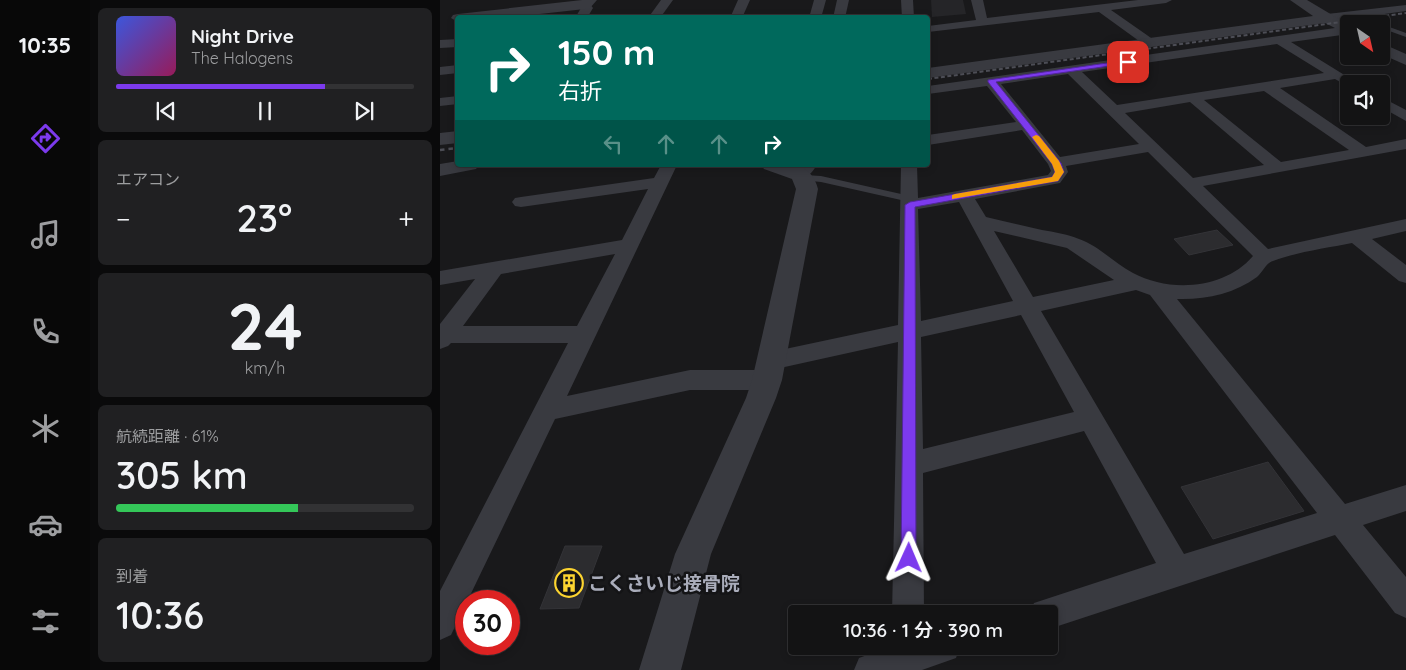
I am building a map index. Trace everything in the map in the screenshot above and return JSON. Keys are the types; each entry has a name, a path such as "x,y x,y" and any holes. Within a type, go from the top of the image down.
{"street":[{"path":"656,15 667,0"},
{"path":"737,15 744,0"},
{"path":"816,15 820,0"},
{"path":"840,15 843,0"},
{"path":"908,0 908,15"},
{"path":"977,0 982,22"},
{"path":"930,29 1166,0"},
{"path":"1297,0 1340,26"},
{"path":"486,15 587,4"},
{"path":"1102,8 1150,43"},
{"path":"930,73 1406,8"},
{"path":"440,19 455,18"},
{"path":"1390,25 1406,22"},
{"path":"930,90 1340,32"},
{"path":"1279,40 1340,77"},
{"path":"440,44 455,43"},
{"path":"1390,52 1406,60"},
{"path":"440,71 455,69"},
{"path":"1072,70 1264,256"},
{"path":"1114,110 1337,75"},
{"path":"910,202 964,196 1054,179 1060,172 1056,163 991,81"},
{"path":"1267,86 1363,152"},
{"path":"1193,98 1278,168"},
{"path":"440,102 455,100"},
{"path":"1390,106 1406,116"},
{"path":"930,140 1026,125"},
{"path":"440,139 455,137"},
{"path":"1188,184 1406,144"},
{"path":"1056,163 1151,147"},
{"path":"440,170 457,167"},
{"path":"660,670 693,554 761,398 769,371 807,189 805,173 780,167"},
{"path":"908,605 910,464 908,333 909,167"},
{"path":"521,202 665,174"},
{"path":"440,624 665,174"},
{"path":"964,196 1089,420 1177,571"},
{"path":"978,221 1074,244 1116,272 1146,286 1341,520 1406,602"},
{"path":"548,410 690,380 769,371 908,333 1026,307 1146,286 1197,292 1220,287 1243,278 1258,267 1264,256 1406,225"},
{"path":"1356,236 1406,276"},
{"path":"440,278 629,245"},
{"path":"442,337 494,269"},
{"path":"442,337 584,335"},
{"path":"910,464 1089,420"},
{"path":"1058,610 1406,498"},
{"path":"870,670 902,655"}],"lane":[{"path":"1390,29 1406,35"},
{"path":"805,173 821,179 910,202"}],"shaded area":[{"path":"931,0 963,0 966,14 932,17"}],"building":[{"path":"1217,230 1233,245 1189,255 1174,239"},
{"path":"1268,462 1304,511 1213,539 1181,487"},
{"name":"こくさいじ接骨院","path":"565,546 602,546 579,608 540,609"}],"railway":[{"path":"930,79 1406,13"},
{"path":"440,150 455,148"}],"slow traffic":[{"path":"955,197 1054,179 1060,172 1056,163 1036,137"}],"place":[{"name":"こくさいじ接骨院","path":"569,583"}],"route":[{"path":"909,558 908,333 910,205 1054,179 1060,172 1056,163 991,81 1128,62"}]}
